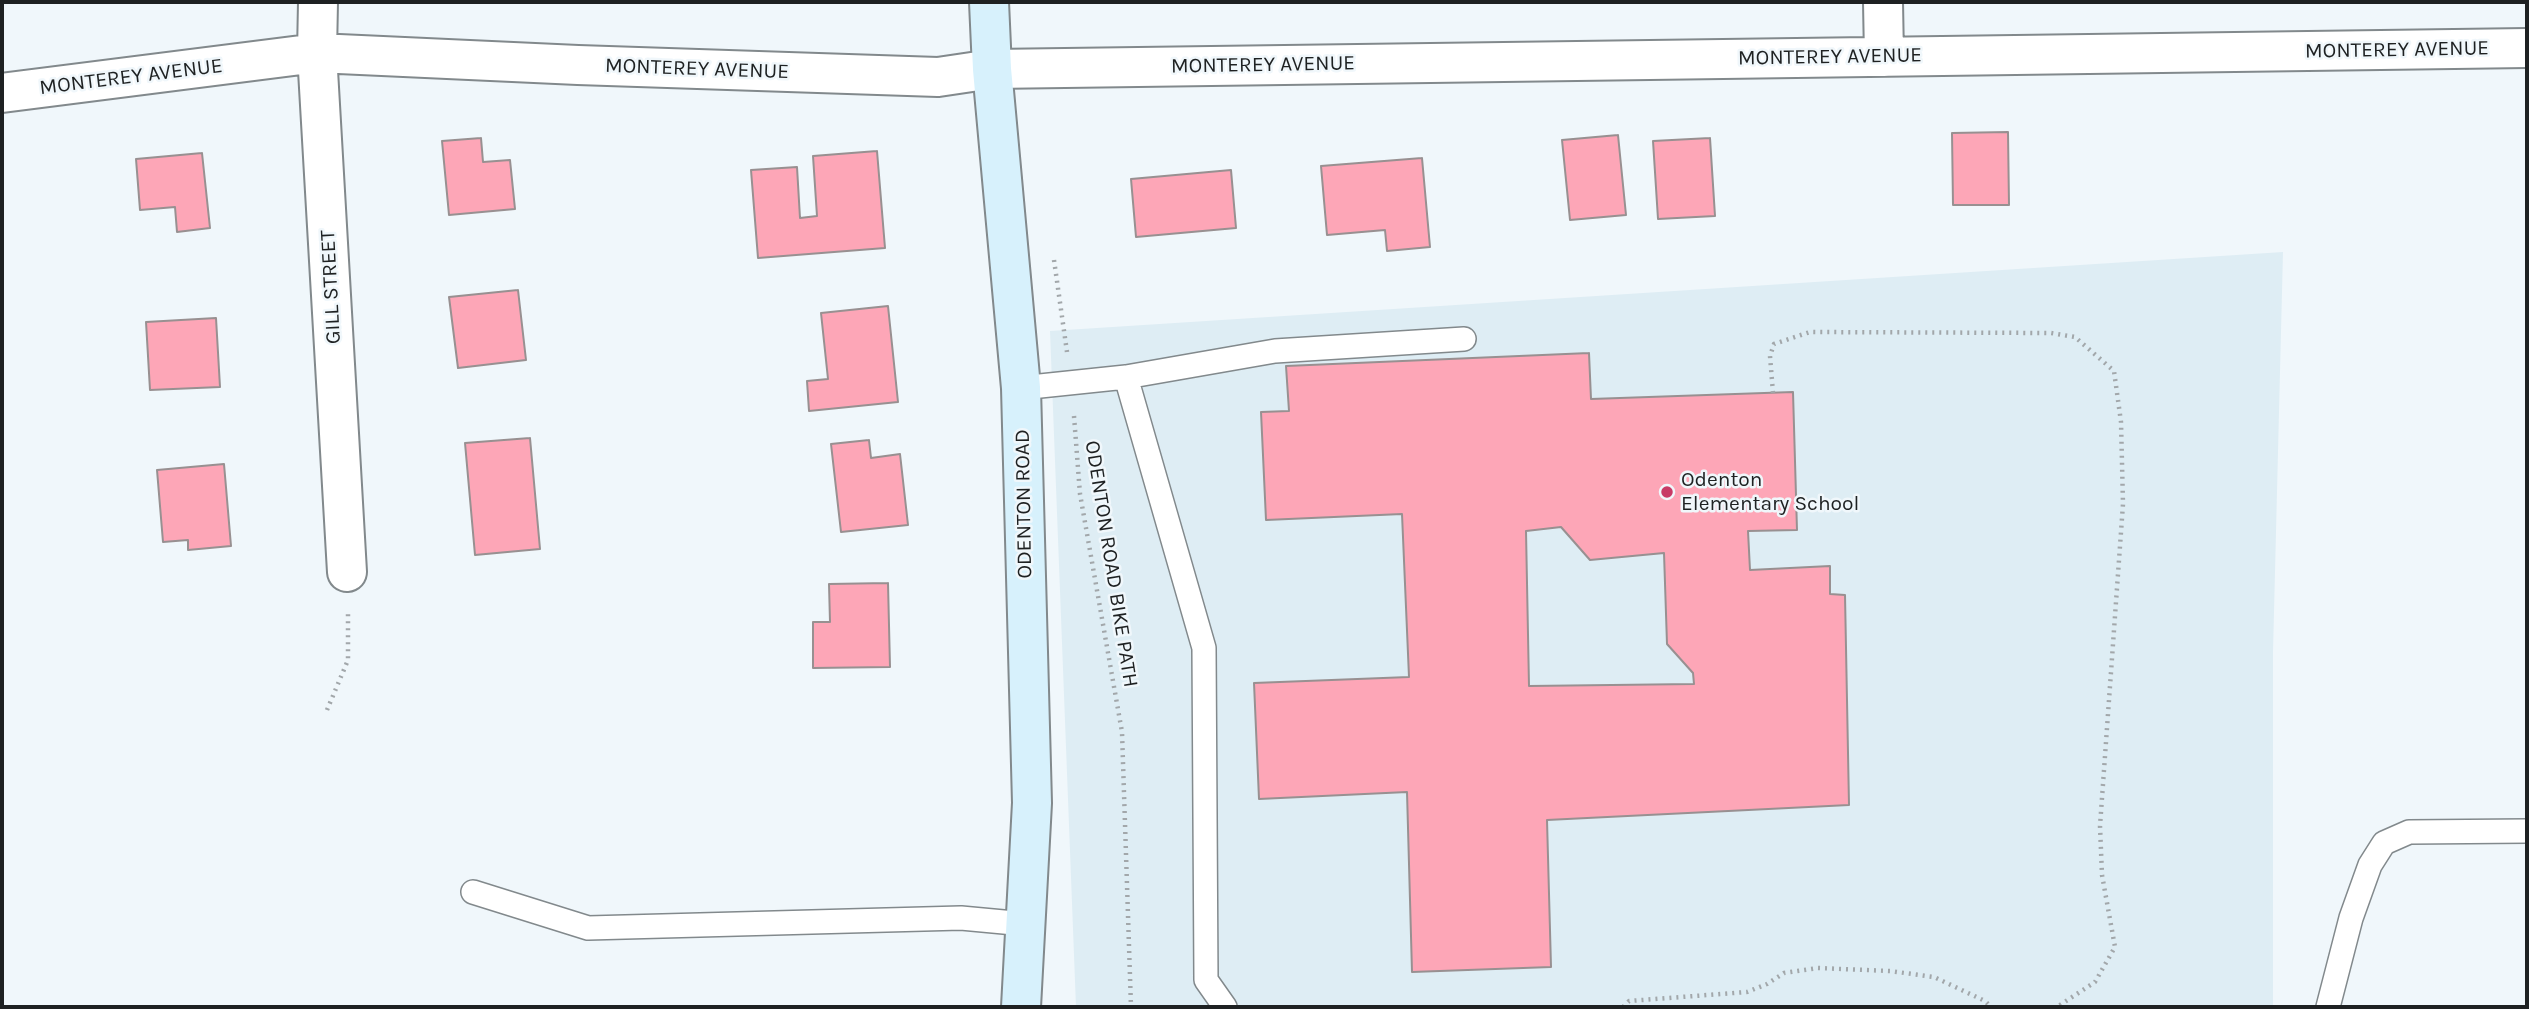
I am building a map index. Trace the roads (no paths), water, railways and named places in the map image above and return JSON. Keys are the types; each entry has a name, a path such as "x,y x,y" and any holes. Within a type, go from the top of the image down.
{"street":[{"name":"GILL STREET","path":"318,2 317,53 347,572"},
{"name":"ODENTON ROAD","path":"989,2 992,69 1021,388 1032,803 1021,1007"},
{"path":"1883,2 1884,57"},
{"name":"MONTEREY AVENUE","path":"2,93 317,53 938,77 992,69 2527,48"}],"lane":[{"path":"1021,388 1126,377 1275,351 1464,339"},
{"path":"1126,377 1204,648 1206,980 1225,1007"},
{"path":"2328,1007 2351,918 2370,865 2384,844 2409,832 2527,831"},
{"path":"473,892 588,928 961,918 1025,924"}],"place":[{"name":"Odenton Elementary School","path":"1667,492"}]}
